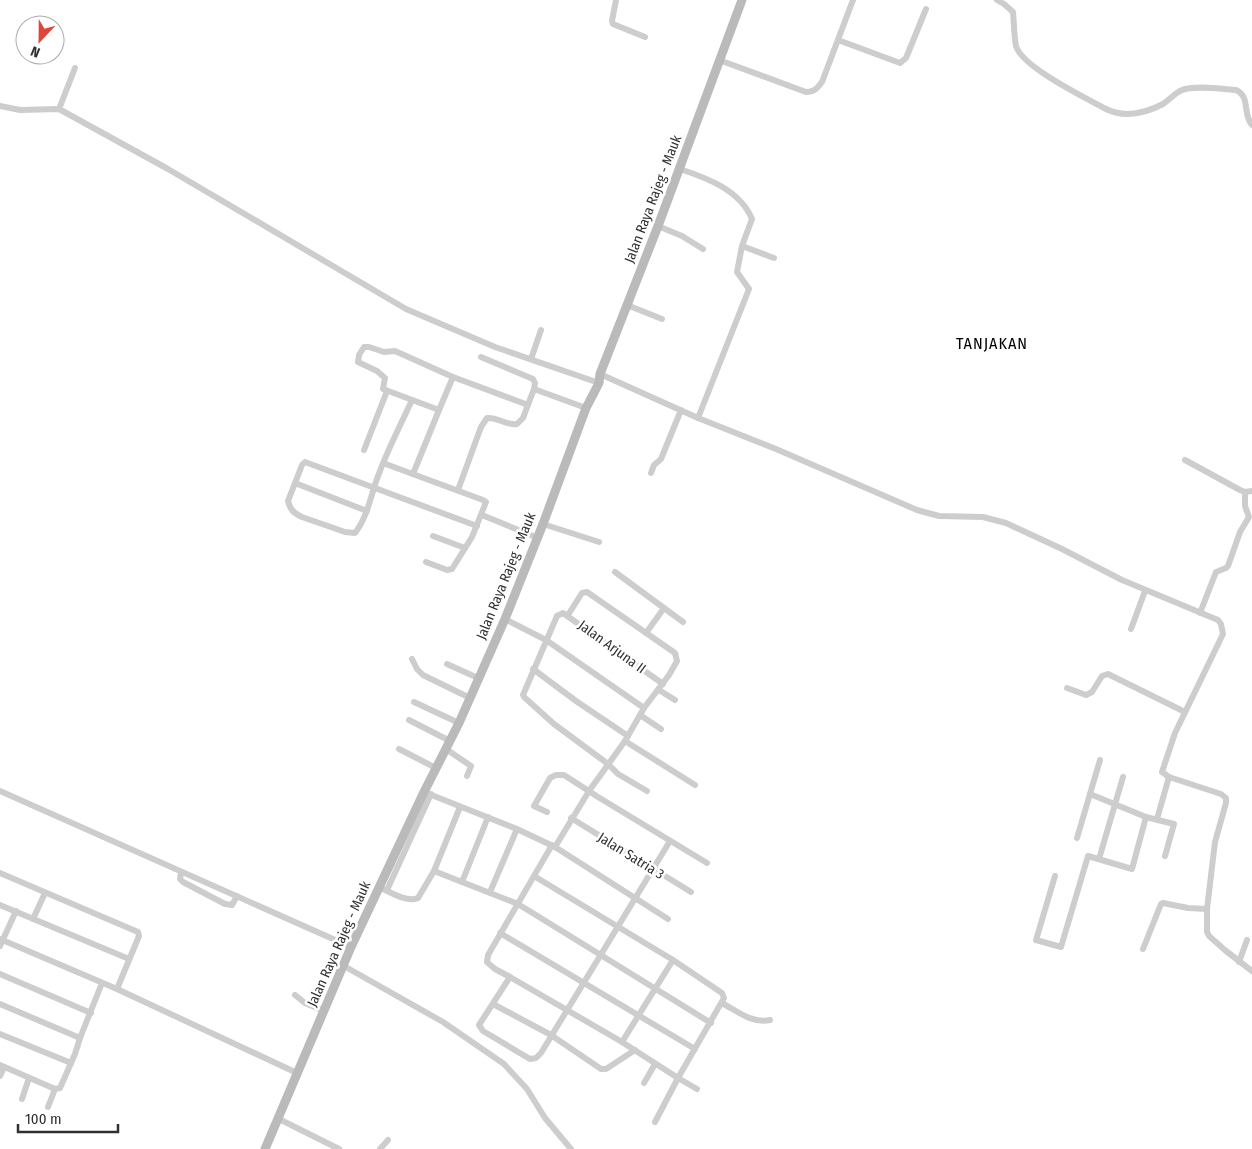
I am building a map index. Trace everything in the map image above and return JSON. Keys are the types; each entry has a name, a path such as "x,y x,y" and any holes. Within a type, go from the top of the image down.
{"main road":[{"name":"Jalan Raya Rajeg - Mauk","path":"265,1149 352,948 428,793 436,768 459,723 505,619 680,169 742,0"}],"street":[{"path":"616,0 613,24 645,38"},
{"path":"719,60 806,92 812,92 822,82 853,0"},
{"path":"997,0 1013,12 1016,47 1023,58 1038,70 1115,114 1143,112 1163,103 1182,90 1191,88 1236,90 1241,92 1244,97 1246,117 1252,125"},
{"path":"838,40 900,63 906,58 926,10"},
{"path":"59,110 75,68"},
{"path":"0,106 20,110 59,110 168,169 406,309 495,346 531,359 599,379 681,410 776,448 916,510 939,516 983,517 1006,523 1145,591 1218,620 1223,634 1175,733 1162,772 1169,777 1221,794 1226,798 1215,842 1207,909 1208,936 1252,971"},
{"path":"680,169 714,182 744,205 752,219 742,246 737,272 749,289 698,418"},
{"path":"658,226 682,236 702,249"},
{"path":"742,246 774,258"},
{"path":"627,305 662,319"},
{"path":"531,359 541,330"},
{"path":"439,410 387,391 383,387 385,378 377,371 358,361 364,347 384,352 395,351 453,377 528,405"},
{"path":"458,490 485,419 490,417 510,424 517,424 523,418 535,383 534,379 481,357"},
{"path":"413,474 453,377"},
{"path":"534,388 586,408"},
{"path":"364,450 387,391"},
{"path":"412,400 383,463 374,488 367,511 355,533 352,534 302,517 291,510 288,500 305,462 374,488 477,526"},
{"path":"651,473 654,465 661,459 681,410"},
{"path":"1185,460 1232,486 1249,491 1245,506 1249,517 1240,532 1228,566 1216,572 1200,613"},
{"path":"383,463 486,502 477,526 450,570 426,562"},
{"path":"294,483 367,511"},
{"path":"482,515 538,538"},
{"path":"543,524 598,542"},
{"path":"433,536 465,548"},
{"path":"616,572 683,622"},
{"path":"1131,629 1145,591"},
{"path":"568,615 582,593 587,592 675,653 677,658 675,666 644,708 627,738 588,791 534,876 500,933 488,955 487,962 495,969 567,1009 697,1089"},
{"path":"646,633 664,608"},
{"name":"Jalan Arjuna II","path":"546,640 560,613 568,615 663,684"},
{"path":"505,619 546,640 644,708"},
{"path":"546,640 524,690 524,697 554,724 608,764 618,774 647,791"},
{"path":"412,659 417,670 423,675 470,698"},
{"path":"447,664 478,678"},
{"path":"533,669 695,785"},
{"path":"1067,688 1082,695 1089,694 1102,676 1108,674 1185,712"},
{"path":"659,690 675,700"},
{"path":"414,702 459,723"},
{"path":"640,715 661,729"},
{"path":"409,720 448,745 471,766 467,776"},
{"path":"399,749 436,768"},
{"path":"1076,838 1100,760"},
{"path":"547,812 534,806 550,778 559,774 564,775 708,863"},
{"path":"1099,859 1123,777"},
{"path":"1157,819 1169,777"},
{"path":"0,791 352,948"},
{"path":"428,793 517,829 553,846 668,919"},
{"path":"1090,794 1146,817 1174,824 1165,856"},
{"path":"383,888 408,899 415,900 418,898 434,871 460,807"},
{"path":"1055,876 1036,940 1061,947 1088,856 1132,869 1146,817"},
{"path":"462,882 488,818"},
{"name":"Jalan Satria 3","path":"571,818 691,892"},
{"path":"490,892 517,829"},
{"path":"510,977 479,1022 480,1028 530,1059 536,1058 541,1053 670,841"},
{"path":"434,871 518,904 711,1023"},
{"path":"181,872 180,879 183,882 220,902 232,905 237,896"},
{"path":"0,873 138,932 130,959 116,989"},
{"path":"534,876 673,960 724,996 722,1003 678,1078 655,1122"},
{"path":"34,919 45,893"},
{"path":"1143,949 1163,903 1188,908 1207,909"},
{"path":"0,905 130,959"},
{"path":"16,911 1,942 116,989 297,1073"},
{"path":"500,933 695,1049"},
{"path":"1239,962 1247,940"},
{"path":"622,1042 673,960"},
{"path":"344,966 442,1022 504,1064 527,1089 545,1118 571,1149"},
{"path":"0,974 90,1013"},
{"path":"0,1076 2,1066 55,1088 60,1088 102,983"},
{"path":"295,995 305,1003 324,1011"},
{"path":"722,1003 754,1020 770,1020"},
{"path":"0,1004 80,1038"},
{"path":"493,1004 551,1035 601,1070 606,1069 635,1050"},
{"path":"0,1034 71,1063"},
{"path":"644,1083 656,1064"},
{"path":"22,1099 29,1078"},
{"path":"48,1107 55,1088"},
{"path":"277,1118 339,1149"},
{"path":"380,1149 388,1140"}],"district":[{"name":"TANJAKAN","path":"992,343"}]}
